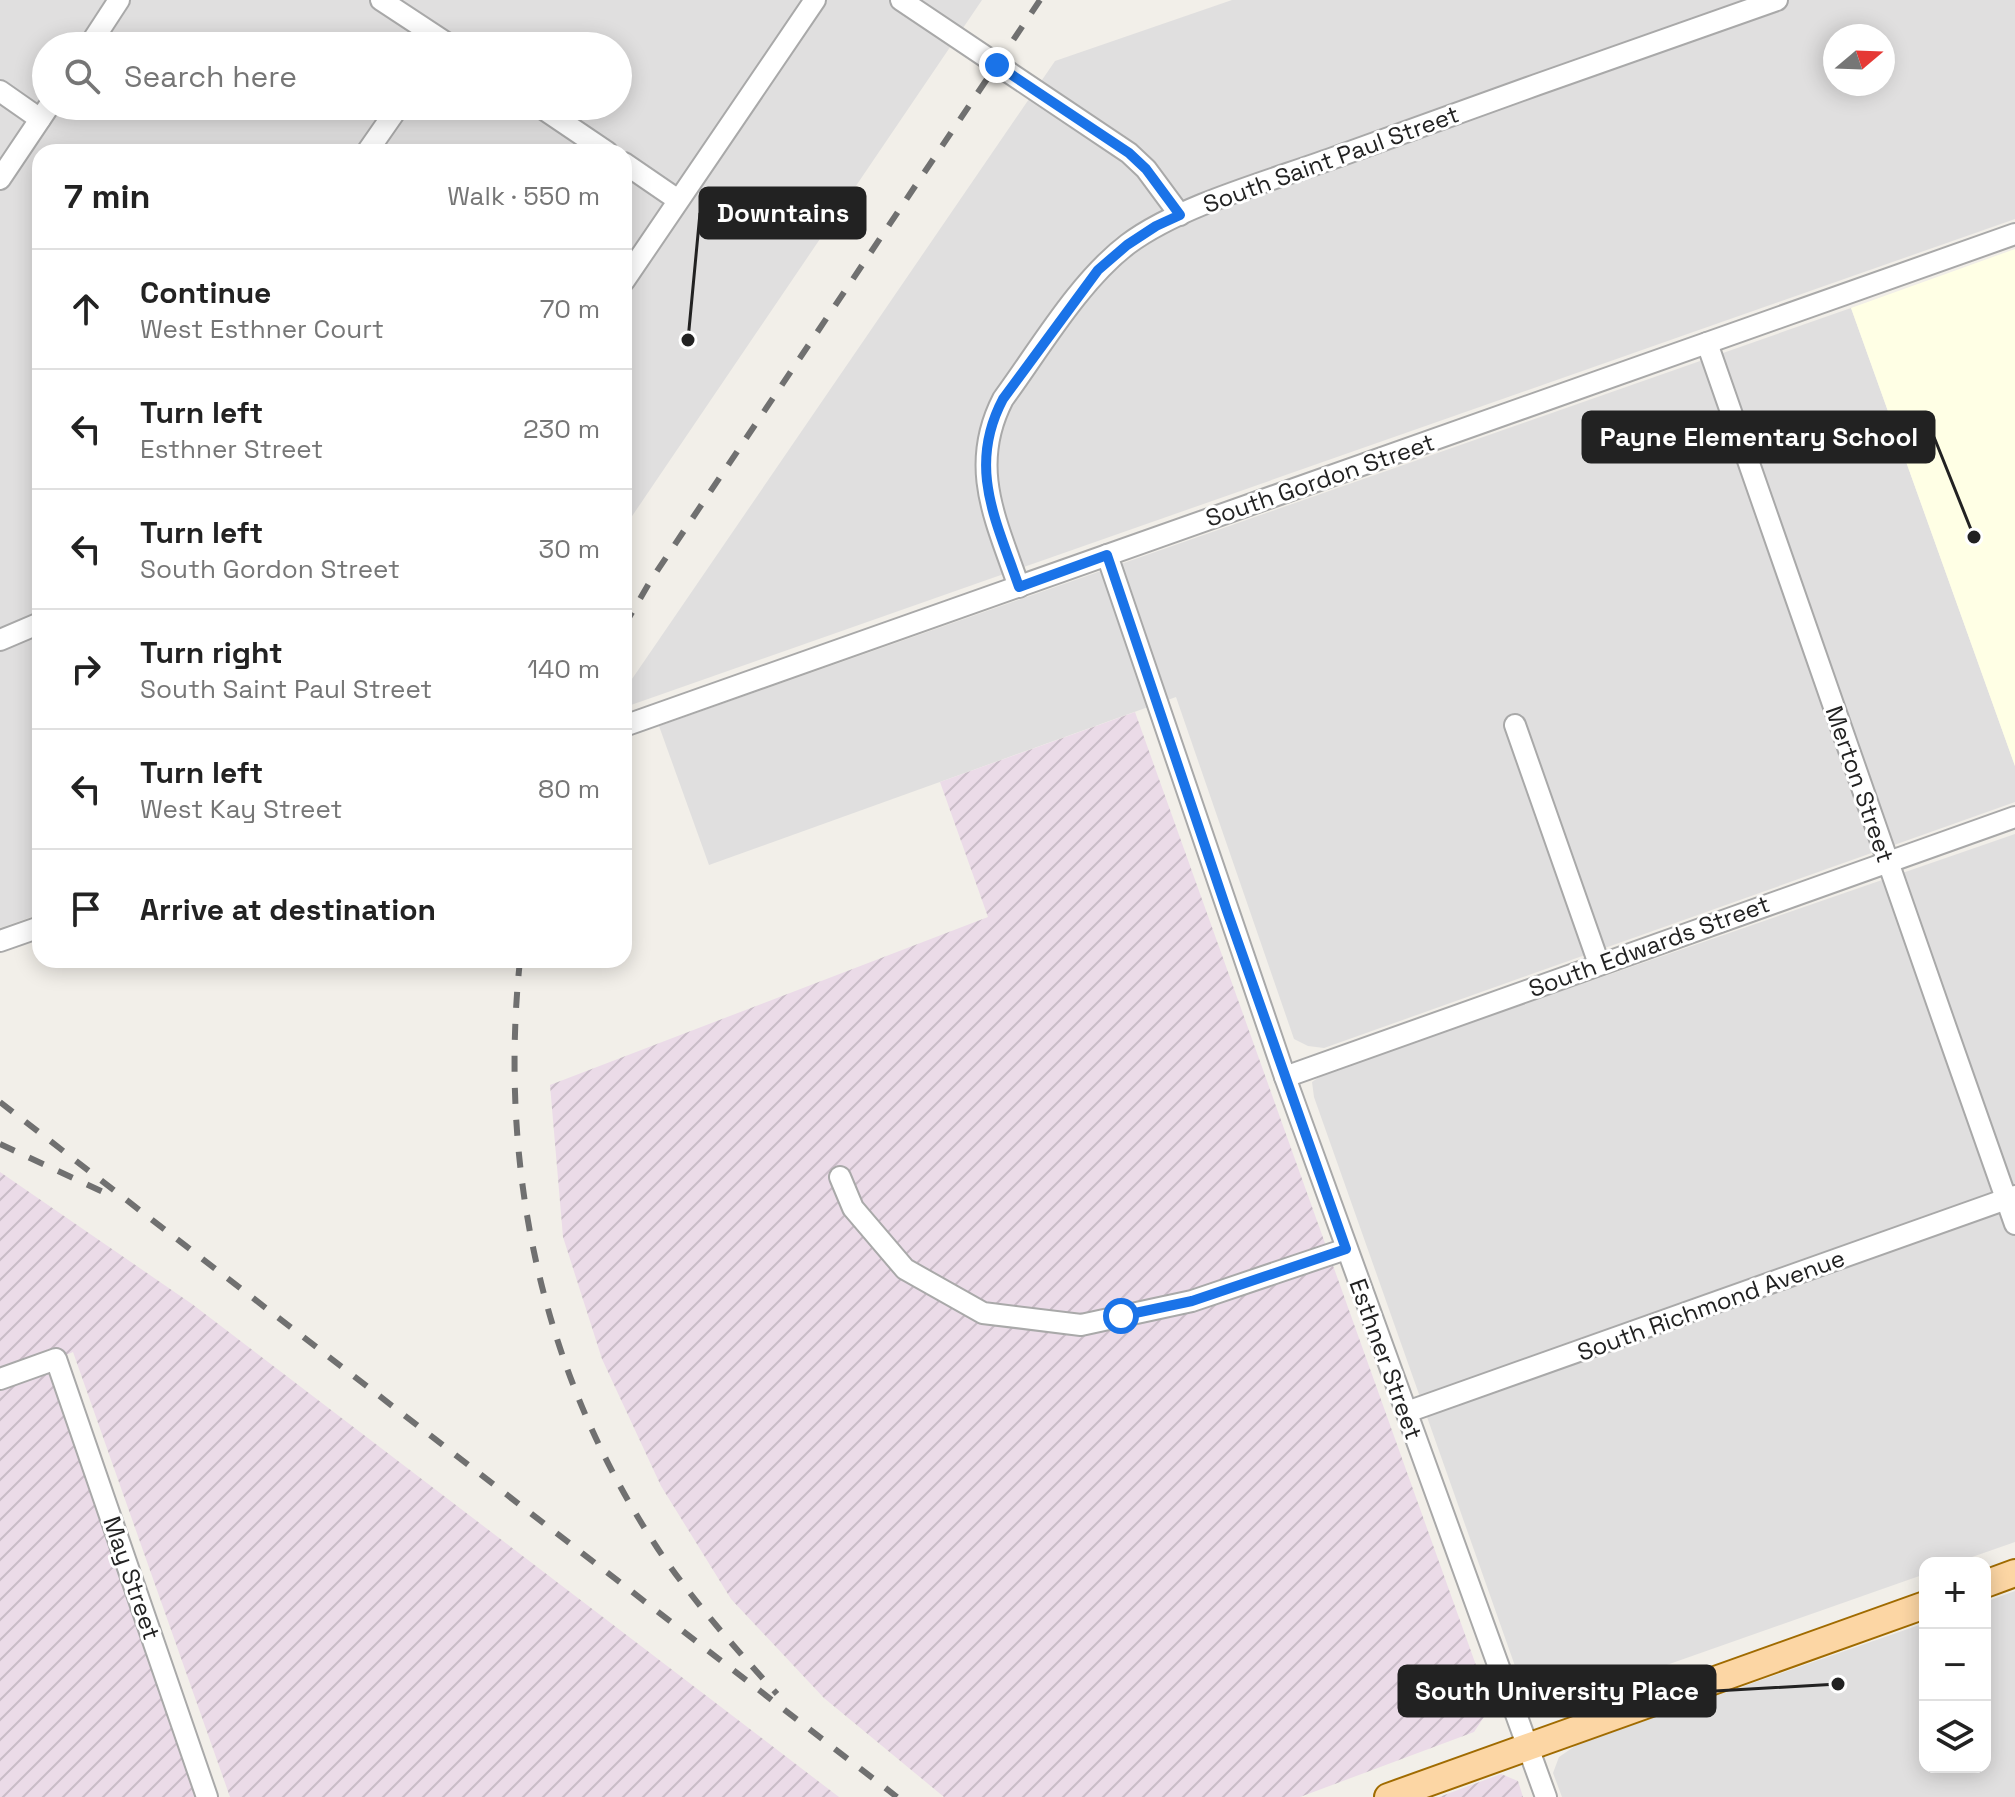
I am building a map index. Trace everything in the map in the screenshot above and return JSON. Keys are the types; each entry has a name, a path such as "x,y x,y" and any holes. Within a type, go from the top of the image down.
{"main road":[{"path":"1991,1582 2015,1573"},
{"path":"1388,1797 1919,1607"}],"street":[{"path":"98,32 119,0"},
{"path":"381,0 427,32"},
{"path":"632,269 815,0"},
{"path":"901,0 1129,153 1146,169 1180,215"},
{"name":"South Saint Paul Street","path":"1019,587 988,492 985,466 991,422 1003,399 1098,270 1146,232 1180,215 1777,0"},
{"path":"0,91 32,106"},
{"path":"0,179 40,120"},
{"path":"373,144 389,120"},
{"path":"560,120 595,144"},
{"path":"632,168 678,200"},
{"name":"South Gordon Street","path":"632,723 2015,234"},
{"name":"Merton Street","path":"1707,343 1886,861 2010,1197 2015,1224"},
{"name":"Esthner Street","path":"1107,555 1285,1077 1546,1797"},
{"path":"0,640 32,626"},
{"path":"1515,725 1599,964"},
{"name":"South Edwards Street","path":"1285,1077 2015,817"},
{"path":"0,941 32,930"},
{"path":"840,1177 853,1208 905,1269 983,1313 1081,1325 1192,1301 1346,1249"},
{"name":"South Richmond Avenue","path":"1407,1412 2010,1197"},
{"name":"May Street","path":"0,1379 56,1359 207,1797"}],"shaded area":[{"path":"0,0 982,0 632,516 632,144 32,144 32,917 0,928"},
{"path":"1232,0 2015,0 2015,219 632,705 632,679 1055,61"},
{"path":"2015,249 2015,766 1851,308"},
{"path":"1851,308 2015,766 2015,802 1324,1048 1308,1046 1294,1039 1176,697 709,865 659,726"},
{"path":"1135,712 1487,1696 1484,1717 1474,1732 1300,1797 944,1797 824,1698 731,1599 661,1486 602,1359 563,1237 550,1085 988,917 940,782"},
{"path":"2015,834 2015,1542 1972,1557 1919,1557 1919,1576 1556,1704 1540,1705 1528,1696 1521,1683 1314,1097 1312,1082 1325,1073"},
{"path":"0,1172 192,1304 839,1797 230,1797 73,1352 57,1359 209,1797 0,1797"},
{"path":"2015,1591 2015,1797 1562,1797 1553,1773 1559,1757 1578,1744 1919,1625 1919,1773 1991,1773 1991,1600"},
{"path":"1501,1774 1518,1781 1523,1797 1439,1797"}],"railway":[{"path":"632,612 1040,0"},
{"path":"519,968 515,1038 516,1115 523,1192 537,1267 558,1341 584,1412 618,1482 658,1549 700,1606 777,1694"},
{"path":"0,1102 897,1797"},
{"path":"0,1144 103,1192"}],"place":[{"name":"Downtains","path":"688,340"},
{"name":"Payne Elementary School","path":"1974,537"},
{"name":"South University Place","path":"1838,1684"}],"route":[{"path":"997,65 1129,153 1146,169 1180,215 1127,245 1098,270 1003,399 991,422 987,442 985,466 988,492 1019,587 1107,555 1227,911 1346,1249 1192,1301 1121,1316"}]}
